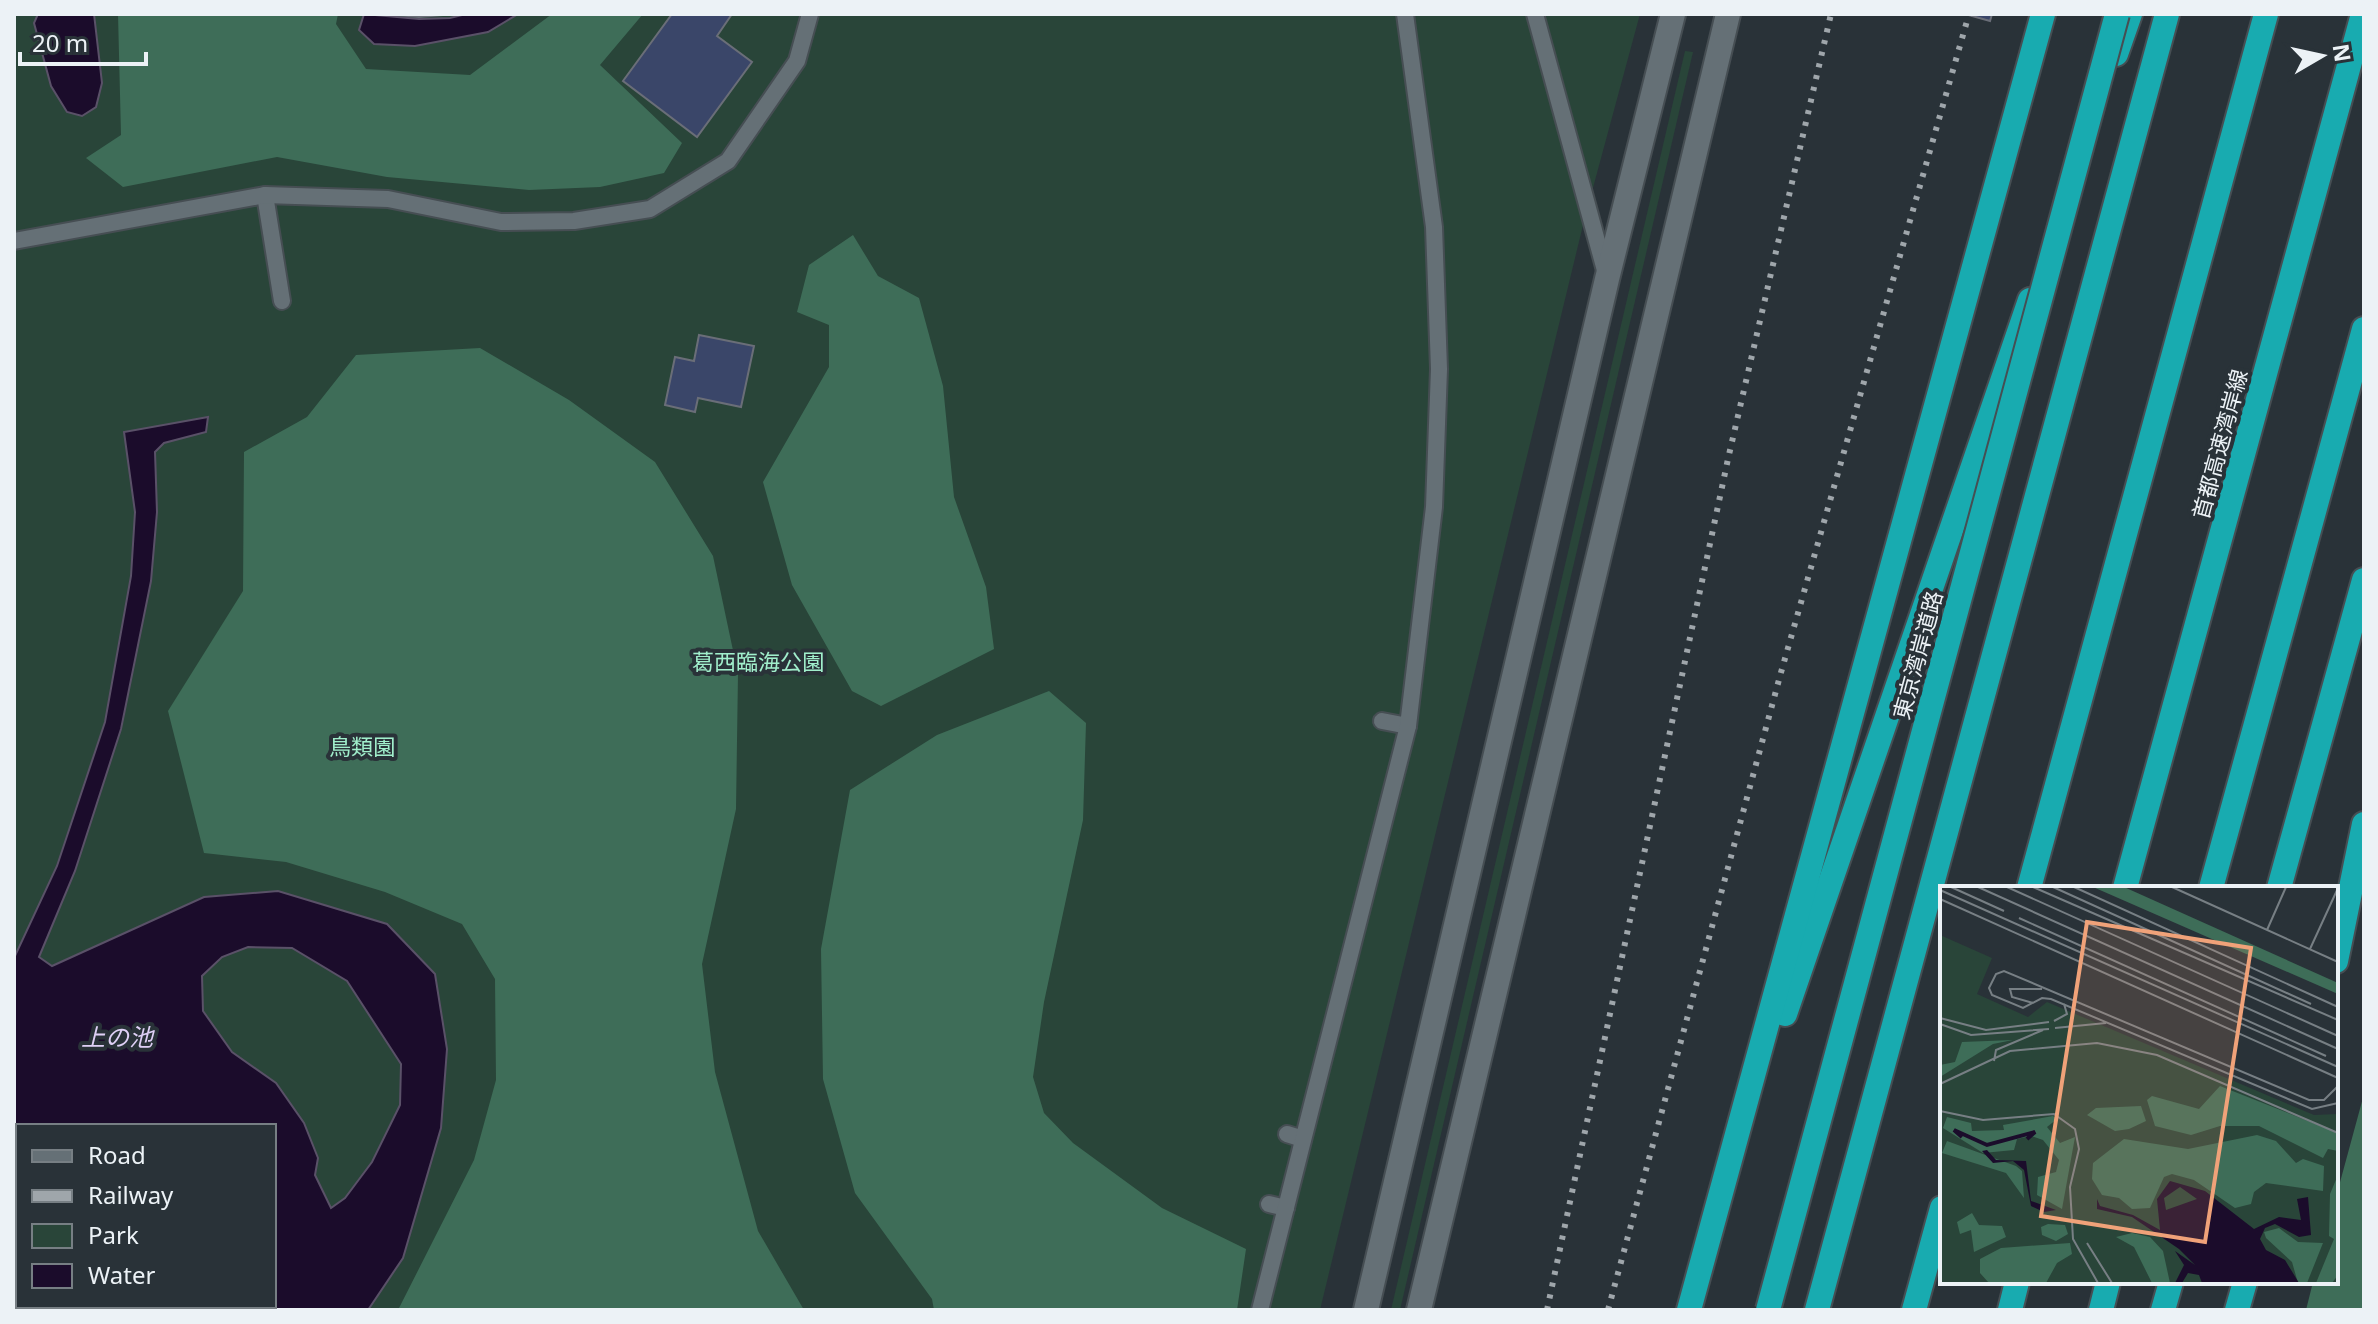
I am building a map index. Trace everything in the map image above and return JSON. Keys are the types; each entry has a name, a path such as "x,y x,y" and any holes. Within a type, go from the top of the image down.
{"highway":[{"path":"1689,1310 2043,14"},
{"name":"東京湾岸道路","path":"1768,1310 2117,14"},
{"path":"1705,1251 1946,541 2130,14"},
{"path":"1817,1310 2167,14"},
{"path":"2030,886 2266,14"},
{"name":"首都高速湾岸線","path":"2126,886 2363,14"},
{"path":"2212,886 2364,329"},
{"path":"2280,886 2364,580"},
{"path":"2338,952 2364,824"},
{"path":"2338,955 2364,858"},
{"path":"1914,1310 1940,1215"},
{"path":"2010,1310 2016,1284"},
{"path":"2101,1310 2108,1284"},
{"path":"2163,1310 2170,1284"},
{"path":"2237,1310 2244,1284"}],"street":[{"path":"1366,1310 1607,279 1673,14"},
{"path":"1419,1310 1728,14"}],"lane":[{"path":"14,241 265,195 388,199 501,222 574,221 650,209 728,161 797,61 810,14"},
{"path":"1260,1310 1286,1208 1295,1136 1408,726 1434,507 1439,369 1434,227 1405,14"},
{"path":"1535,14 1607,279"},
{"path":"265,195 282,301"},
{"path":"1382,721 1408,726"},
{"path":"1269,1204 1286,1208"}],"green space":[{"name":"葛西臨海公園","path":"14,14 1640,14 1584,221 1320,1310 14,1310"},
{"path":"118,14 338,14 336,24 366,69 470,75 552,14 643,14 600,65 682,143 664,173 600,187 529,190 387,177 277,157 123,187 86,158 121,135"},
{"path":"1685,51 1693,52 1400,1310 1391,1310"},
{"path":"853,235 878,276 919,298 943,386 954,497 986,587 994,649 881,706 852,691 792,585 763,482 829,367 829,325 797,312 809,265"},
{"name":"鳥類園","path":"480,348 569,400 655,462 713,556 738,674 736,809 702,964 715,1072 758,1231 804,1310 398,1310 474,1160 496,1080 495,979 462,924 385,892 286,862 204,853 168,711 243,591 244,452 307,417 356,355"},
{"path":"1049,691 1086,723 1083,820 1044,1002 1033,1077 1044,1113 1073,1143 1162,1208 1246,1249 1237,1310 934,1310 932,1299 855,1193 823,1079 821,949 850,790 937,735"},
{"path":"2364,1094 2364,1310 2306,1310 2312,1284 2338,1284 2338,1190"}],"water":[{"path":"38,14 94,14 102,83 96,107 82,116 67,112 51,86 34,23"},
{"path":"364,14 419,19 466,14 518,14 488,32 415,46 374,44 359,30"},
{"name":"上の池","path":"208,417 206,432 164,443 155,452 157,512 151,581 121,729 75,871 39,957 52,966 204,897 278,891 387,924 435,974 447,1049 441,1128 403,1258 368,1310 234,1310 276,1308 276,1124 16,1124 16,1308 174,1310 14,1310 14,958 57,866 105,722 131,576 135,512 124,432","holes":["248,947 292,948 347,981 401,1064 400,1105 372,1162 345,1198 331,1208 315,1175 318,1158 304,1123 276,1083 232,1052 203,1011 202,976 222,957"]}],"building":[{"path":"386,14 455,14 419,17"},
{"path":"672,14 732,14 717,36 752,62 697,137 623,81"},
{"path":"1965,14 1992,14 1990,21"},
{"path":"699,335 754,346 741,407 698,398 695,412 665,405 675,357 694,361"}],"railway":[{"path":"1547,1310 1728,459 1831,14"},
{"path":"1608,1310 1780,676 1969,14"}]}
